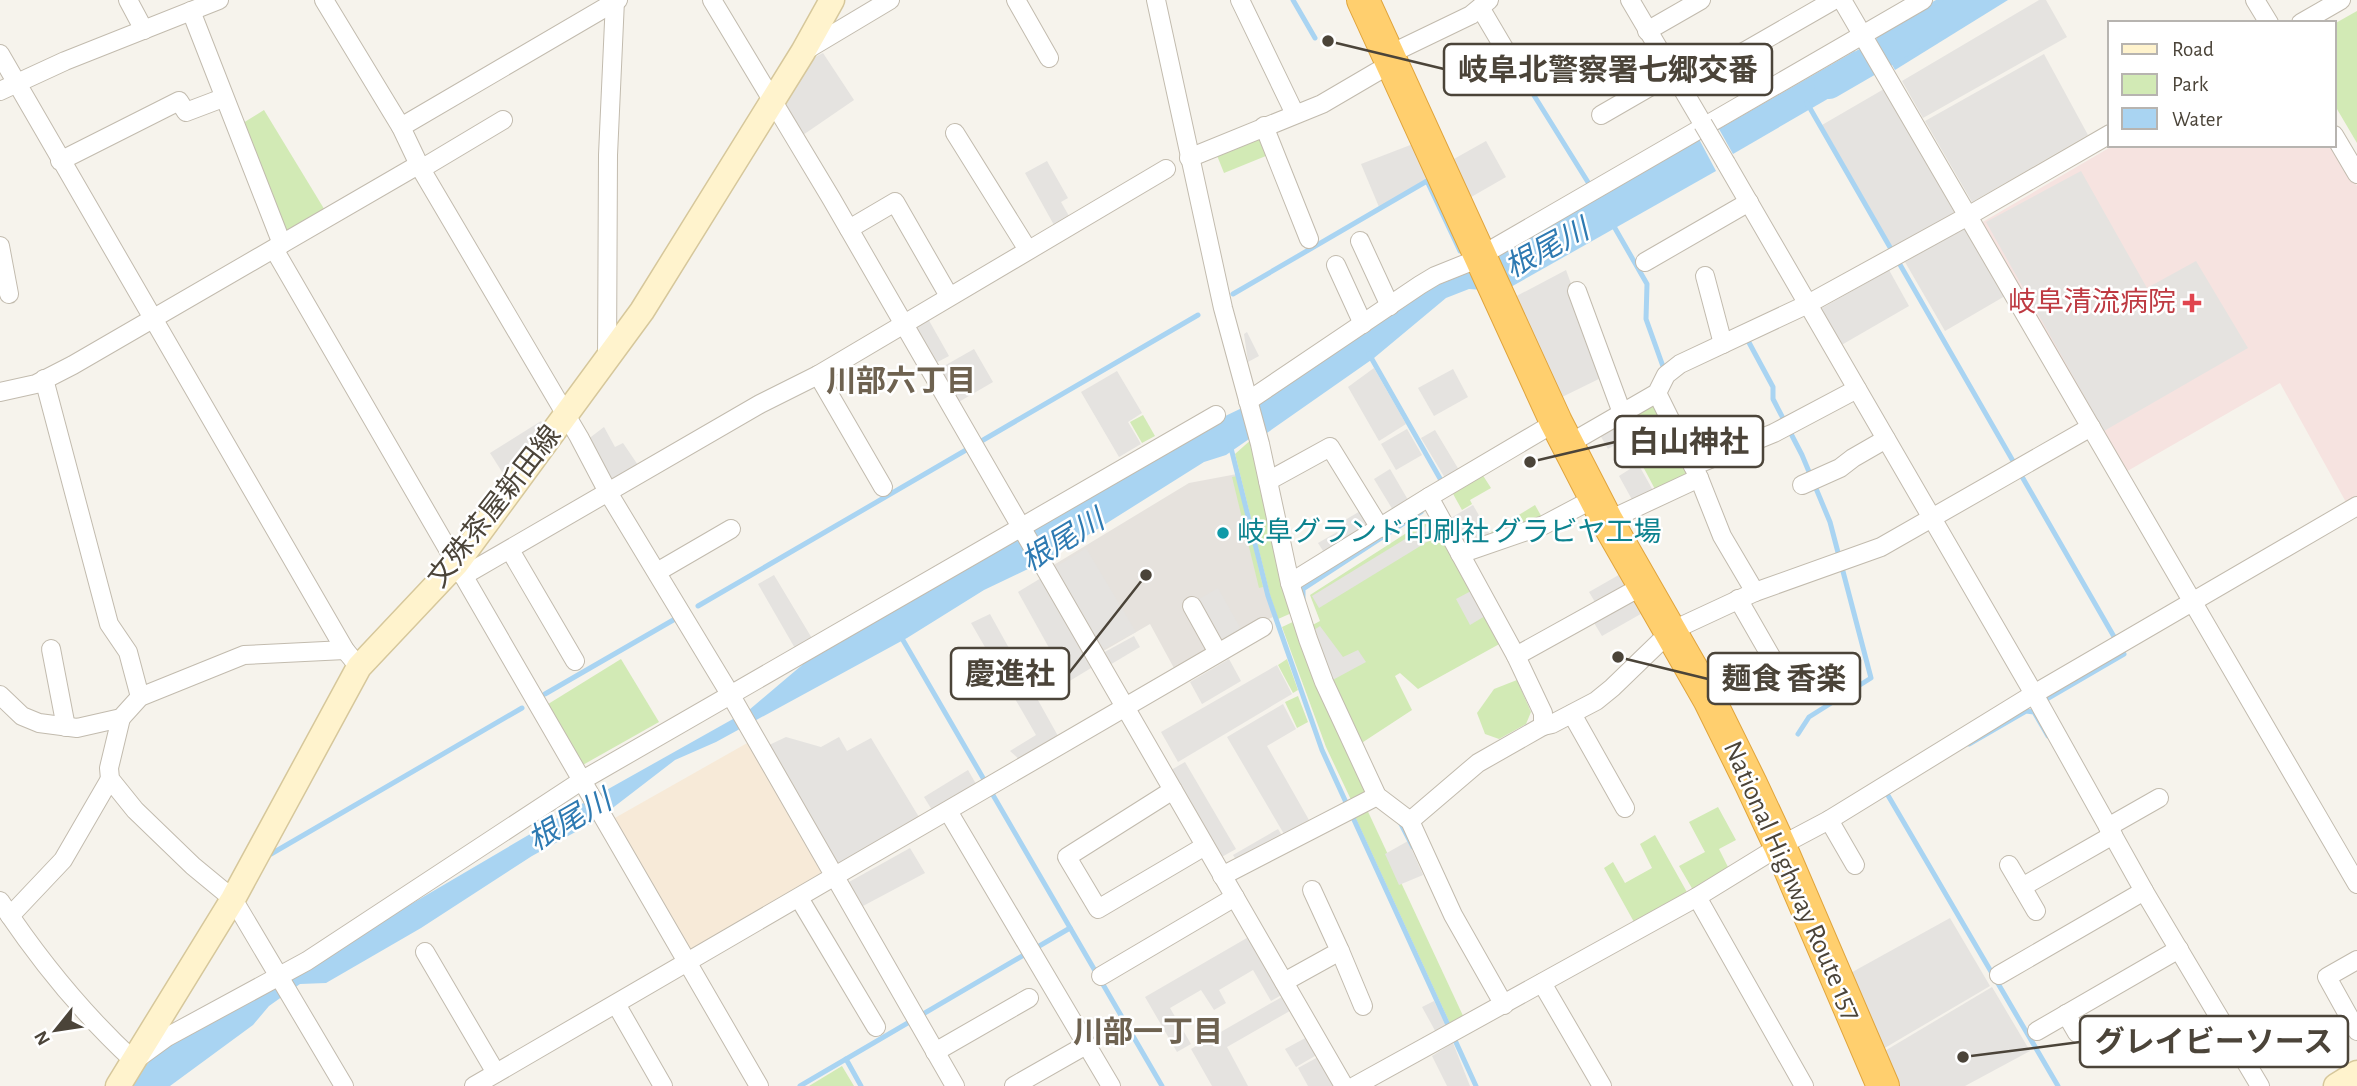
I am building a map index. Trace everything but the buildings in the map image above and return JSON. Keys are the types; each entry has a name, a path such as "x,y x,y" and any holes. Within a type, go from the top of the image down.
{"highway":[{"name":"National Highway Route 157","path":"1363,0 1562,433 1601,510 1709,699 1780,846 1883,1086"}],"main road":[{"name":"文殊茶屋新田線","path":"118,1086 233,899 352,659 460,570 642,311 803,52 832,0"},
{"path":"2336,1086 2357,1073"}],"street":[{"path":"128,0 144,30"},
{"path":"0,91 219,0"},
{"path":"324,0 401,127 420,167 609,494 740,711 955,1086"},
{"path":"401,127 616,0"},
{"path":"607,360 608,155 616,0"},
{"path":"712,0 849,229 1344,1086"},
{"path":"803,52 890,0"},
{"path":"1016,0 1049,58"},
{"path":"1156,0 1223,309 1268,481 1290,583 1324,682 1377,796 1410,821 1453,915 1504,1005"},
{"path":"1240,0 1296,114"},
{"path":"1630,0 2034,694 2144,891 2260,1086"},
{"path":"1647,31 1701,0"},
{"path":"1601,115 1677,81 1834,0"},
{"path":"1842,0 2357,884"},
{"path":"1248,401 1434,276 1486,269 1593,191 1864,38 1923,0"},
{"path":"2255,0 2268,21"},
{"path":"2304,21 2341,0"},
{"path":"1189,158 1322,104 1390,59 1485,4 1517,70"},
{"path":"191,11 278,246 460,570 759,1086"},
{"path":"0,54 352,659"},
{"path":"60,161 179,101 186,112 223,98"},
{"path":"0,391 36,384 73,365 503,120"},
{"path":"1264,126 1309,239"},
{"path":"955,132 1028,250"},
{"path":"1290,583 1429,497 1562,433 1622,413 1657,393 1666,375 1680,364 1808,304 2108,135"},
{"path":"2336,138 2357,174"},
{"path":"460,570 510,550 609,494 760,404 818,375 1166,169"},
{"path":"849,229 895,202 949,296"},
{"path":"1645,262 1749,202"},
{"path":"1360,241 1390,306"},
{"path":"0,246 9,294"},
{"path":"1336,265 1363,324"},
{"path":"1705,276 1723,344"},
{"path":"1577,291 1622,413"},
{"path":"818,375 883,487"},
{"path":"44,379 109,624 128,652 140,697"},
{"path":"1461,554 1601,510 1696,472 1857,389"},
{"path":"1657,393 1696,472 1773,660 1709,699"},
{"path":"110,779 63,860 6,918 59,984 104,1034 134,1061 167,1037 279,979 730,694 1022,529 1216,415"},
{"path":"1410,821 1478,763 1543,726 1572,715 1612,688 1671,631 1747,596 1881,547 2091,427"},
{"path":"1802,485 1840,468 1886,439"},
{"path":"1268,481 1330,447 1380,528"},
{"path":"1429,497 1516,656 1543,713 1543,726"},
{"path":"1364,1084 1697,897 2192,600 2357,506"},
{"path":"657,572 731,529"},
{"path":"510,550 575,661"},
{"path":"1516,656 1644,585"},
{"path":"1192,606 1217,651"},
{"path":"474,1086 1217,651 1263,627"},
{"path":"51,649 66,727"},
{"path":"344,1086 233,899 193,866 135,810 110,779 109,768 121,718 140,697 244,655 352,659"},
{"path":"0,689 0,695 22,716 39,723 77,728 121,718"},
{"path":"1572,715 1625,808"},
{"path":"1173,790 1067,857 1098,909 1205,846"},
{"path":"1222,876 1377,796"},
{"path":"2022,887 2159,798"},
{"path":"948,810 1111,1086"},
{"path":"1829,820 1855,865"},
{"path":"2010,865 2036,911"},
{"path":"1312,890 1363,1006"},
{"path":"1999,975 2031,947 2144,891"},
{"path":"1101,976 1235,897"},
{"path":"1697,897 1804,1086"},
{"path":"799,898 876,1027"},
{"path":"2037,1031 2179,949"},
{"path":"1284,982 1340,951"},
{"path":"425,953 496,1073"},
{"path":"2357,960 2327,977 2357,1031"},
{"path":"1542,984 1602,1086"},
{"path":"935,1052 1029,998"},
{"path":"616,1004 663,1086"},
{"path":"2066,1014 2077,1033"},
{"path":"1014,1086 1086,1045"}],"shaded area":[{"path":"2039,0 2046,0 2067,37 1923,118 1902,81"},
{"path":"823,53 854,100 800,137 782,105 807,61"},
{"path":"2044,54 2088,135 1972,202 1925,121"},
{"path":"1884,89 1956,215 1894,251 1822,125"},
{"path":"1486,141 1506,177 1466,200 1445,164"},
{"path":"1413,144 1429,178 1379,207 1361,164"},
{"name":"岐阜清流病院","path":"2111,147 2335,147 2357,186 2357,498 2347,504 2280,383 2124,473 1981,223"},
{"path":"1047,161 1068,198 1061,202 1069,216 1054,225 1025,173"},
{"path":"2081,171 2147,288 2196,261 2248,348 2104,431 1986,222"},
{"path":"1965,227 2005,296 1945,331 1905,262"},
{"path":"1566,270 1605,376 1560,398 1511,299"},
{"path":"1889,270 1909,306 1838,347 1817,311"},
{"path":"927,317 949,356 930,366 908,327"},
{"path":"1247,332 1259,356 1248,362 1244,334"},
{"path":"974,349 993,382 957,403 937,370"},
{"path":"1374,368 1406,424 1379,441 1348,387"},
{"path":"1453,369 1468,397 1434,416 1418,388"},
{"path":"1117,371 1142,413 1128,422 1141,444 1119,457 1081,392"},
{"path":"541,421 550,432 509,483 490,453"},
{"path":"1618,425 1625,439 1608,449 1600,435"},
{"path":"604,427 615,447 623,443 642,471 615,487 587,440"},
{"path":"1407,429 1422,455 1396,470 1381,444"},
{"path":"1435,430 1459,470 1445,478 1421,438"},
{"path":"1636,460 1655,494 1635,505 1619,476 1630,469 1628,464"},
{"path":"1390,469 1411,505 1396,515 1374,479"},
{"path":"1237,474 1273,617 1175,670 1150,624 1100,653 1052,566 1189,483"},
{"path":"1473,505 1493,540 1466,550 1449,519"},
{"path":"1362,510 1374,529 1347,545 1335,526"},
{"path":"1433,522 1440,534 1319,608 1312,596"},
{"path":"1337,532 1345,546 1327,557 1318,543"},
{"path":"1086,548 1136,632 1101,650 1054,568"},
{"path":"1624,572 1646,611 1602,636 1588,613 1598,607 1589,592"},
{"path":"774,575 813,640 796,650 758,584"},
{"path":"1046,575 1096,665 1068,682 1018,592"},
{"path":"1218,588 1242,631 1218,645 1194,602"},
{"path":"1471,591 1485,616 1470,625 1456,599"},
{"path":"990,614 1058,736 1020,760 1010,751 1036,735 971,623"},
{"path":"1320,626 1343,657 1358,650 1366,662 1329,682 1311,632"},
{"path":"1134,636 1140,647 1108,666 1101,654"},
{"path":"1229,659 1241,681 1202,704 1190,682"},
{"path":"1277,665 1292,694 1178,762 1161,732"},
{"path":"1283,704 1296,729 1267,746 1309,820 1284,834 1227,737"},
{"path":"786,737 821,747 839,737 847,751 871,738 922,822 840,868 767,746"},
{"path":"749,742 827,877 692,954 613,819"},
{"path":"1185,762 1236,849 1218,859 1166,773"},
{"path":"968,770 976,784 932,810 924,797"},
{"path":"1278,829 1283,837 1238,863 1233,855"},
{"path":"1408,841 1423,875 1399,885 1385,854"},
{"path":"910,848 925,873 863,906 849,882"},
{"path":"1950,918 1990,986 1883,1049 1847,975"},
{"path":"1252,935 1285,993 1271,1001 1253,970 1219,990 1226,1003 1214,1010 1201,990 1170,1008 1191,1044 1177,1052 1145,997"},
{"path":"1992,987 2030,1051 1965,1086 1897,1086 1883,1052"},
{"path":"1287,994 1295,1008 1227,1047 1248,1086 1212,1086 1191,1049"},
{"path":"1434,1001 1449,1030 1438,1036 1422,1007"},
{"path":"1309,1036 1320,1053 1296,1067 1285,1049"},
{"path":"1453,1043 1470,1086 1447,1086 1432,1056"},
{"path":"1320,1056 1338,1086 1308,1086 1298,1068"}],"green space":[{"path":"2357,11 2357,143 2336,107 2336,23"},
{"path":"264,110 326,212 284,233 243,123"},
{"path":"1263,127 1273,153 1224,173 1214,148"},
{"path":"1655,404 1692,476 1657,493 1620,423"},
{"path":"1143,415 1155,436 1142,443 1130,422"},
{"path":"1253,438 1294,612 1278,619 1235,454"},
{"path":"1482,474 1491,488 1470,500 1472,504 1462,510 1452,492"},
{"path":"1237,476 1263,587 1259,588 1232,477"},
{"path":"1535,505 1544,521 1495,539 1491,532"},
{"path":"1433,516 1503,642 1418,689 1400,673 1395,676 1412,710 1354,748 1307,628 1320,621 1310,595"},
{"path":"1297,620 1371,794 1353,804 1326,747 1282,627"},
{"path":"621,659 659,722 581,766 545,706"},
{"path":"1287,659 1298,690 1293,693 1278,665"},
{"path":"1517,680 1531,712 1526,724 1499,739 1485,734 1477,713 1494,689"},
{"path":"1298,696 1308,722 1297,728 1285,702"},
{"path":"1364,803 1465,1020 1452,1028 1352,810"},
{"path":"1718,807 1736,840 1719,849 1728,867 1693,890 1679,866 1705,852 1689,822"},
{"path":"1655,835 1688,894 1634,922 1604,868 1613,862 1625,883 1652,868 1640,844"},
{"path":"842,1066 854,1086 809,1086"}],"water":[{"path":"1936,0 2008,0 1895,70 1874,34"},
{"path":"1855,51 1869,75 1733,154 1719,129"},
{"path":"1699,139 1716,171 1509,288 1491,255"},
{"path":"1471,266 1484,290 1469,289 1446,298 1374,358 1264,435 1254,404 1421,289"},
{"path":"1244,407 1252,437 1226,455 1204,462 1053,557 984,590 907,638 716,742 675,760 597,820 532,856 421,928 326,983 300,984 269,1006 253,1025 170,1086 132,1086 159,1052 578,806 749,710 821,649 1217,420"}],"waterway":[{"path":"1293,0 1315,38"},
{"name":"根尾川","path":"1829,84 1974,0"},
{"path":"1525,81 1591,187"},
{"path":"1807,103 2124,654 2045,700 2047,704"},
{"path":"1233,294 1427,181 1460,251"},
{"path":"1612,223 1647,284 1646,319 1665,372"},
{"path":"698,606 1198,315"},
{"path":"1746,337 1773,387 1773,399 1802,455 1830,522 1871,678 1809,717 1798,734"},
{"path":"1369,354 1442,482"},
{"path":"1230,444 1268,596 1322,750 1476,1086"},
{"path":"1303,599 1303,589 1421,512"},
{"path":"545,694 675,619"},
{"path":"900,635 1162,1086"},
{"path":"271,854 522,708"},
{"path":"1969,744 2026,711 2034,712 2048,736"},
{"path":"1886,792 2058,1086"},
{"path":"1400,822 1413,847"},
{"path":"800,1086 1070,928"},
{"path":"846,1059 861,1086"}],"place":[{"name":"岐阜北警察署七郷交番","path":"1328,41"},
{"name":"岐阜清流病院","path":"2192,303"},
{"name":"白山神社","path":"1530,462"},
{"name":"岐阜グランド印刷社 グラビヤ工場","path":"1223,533"},
{"name":"慶進社","path":"1146,575"},
{"name":"麺食 香楽","path":"1618,657"},
{"name":"グレイビーソース","path":"1963,1057"}],"district":[{"name":"川部六丁目","path":"901,382"},
{"name":"川部一丁目","path":"1148,1033"}]}
